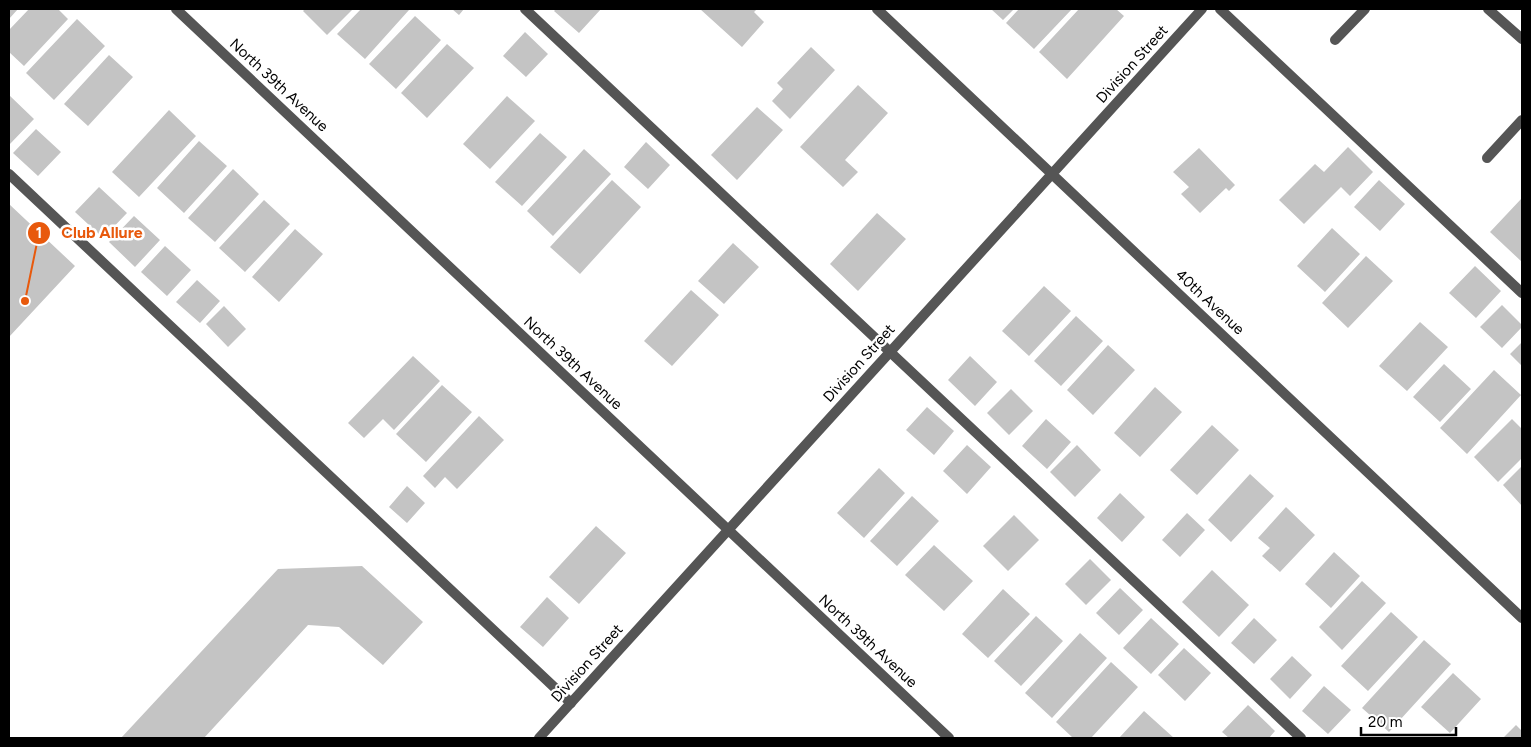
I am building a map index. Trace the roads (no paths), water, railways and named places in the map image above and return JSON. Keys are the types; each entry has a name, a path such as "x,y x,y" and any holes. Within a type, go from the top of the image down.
{"street":[{"name":"North 39th Avenue","path":"176,9 949,738"},
{"path":"525,9 1301,738"},
{"name":"40th Avenue","path":"877,9 1522,618"},
{"name":"Division Street","path":"539,738 1202,9"},
{"path":"1220,9 1522,293"},
{"path":"1335,40 1365,9"},
{"path":"1488,9 1522,39"},
{"path":"1487,158 1522,120"},
{"path":"9,174 570,703"}],"place":[{"name":"Club Allure","path":"25,301"}]}
